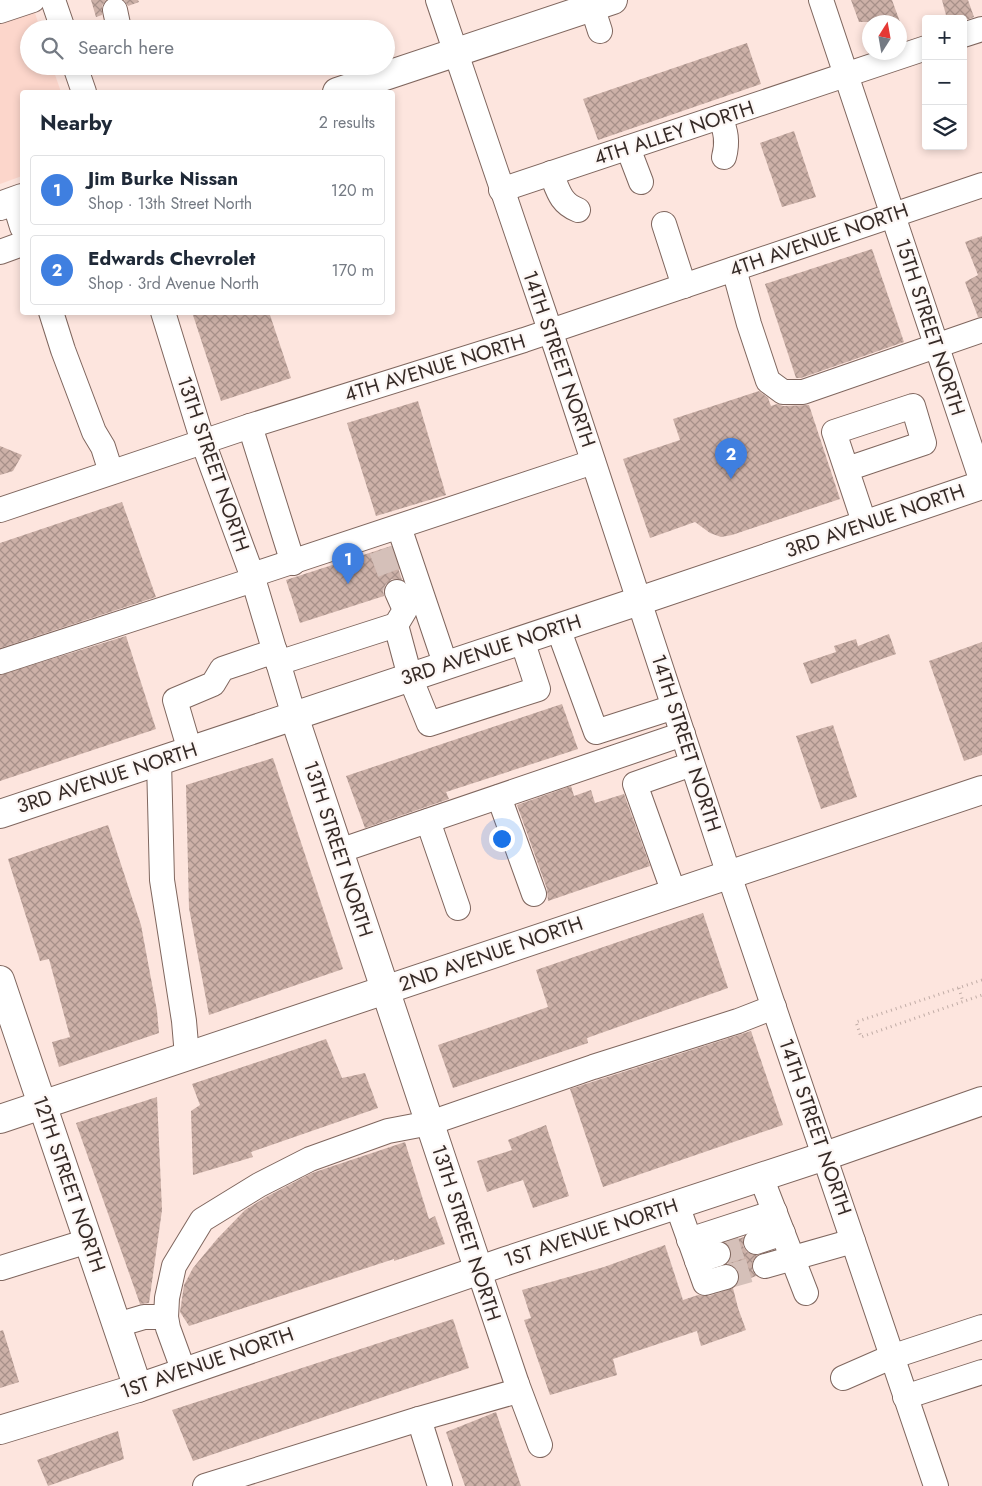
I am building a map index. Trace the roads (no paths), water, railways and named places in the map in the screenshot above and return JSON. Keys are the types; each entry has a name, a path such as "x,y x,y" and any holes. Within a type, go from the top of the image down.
{"main road":[{"path":"395,73 599,10"},
{"path":"343,90 389,75"},
{"name":"3RD AVENUE NORTH","path":"0,814 865,525 982,483"},
{"name":"13TH STREET NORTH","path":"294,716 479,1271"},
{"name":"2ND AVENUE NORTH","path":"0,1119 982,790"},
{"name":"12TH STREET NORTH","path":"0,980 138,1388"},
{"name":"1ST AVENUE NORTH","path":"0,1430 138,1388 479,1271 825,1156 982,1101"}],"street":[{"path":"0,11 33,0"},
{"path":"53,0 60,20"},
{"name":"14TH STREET NORTH","path":"438,0 550,331 692,764 936,1486"},
{"name":"15TH STREET NORTH","path":"821,0 982,483"},
{"path":"967,34 982,29"},
{"name":"4TH ALLEY NORTH","path":"501,190 922,49"},
{"path":"81,75 84,90"},
{"path":"720,117 727,138 724,156"},
{"path":"628,148 641,182"},
{"path":"551,173 562,199 568,206 578,210"},
{"name":"4TH AVENUE NORTH","path":"0,510 250,426 550,331 982,185"},
{"path":"12,202 20,222"},
{"path":"664,224 684,286"},
{"path":"0,252 20,245"},
{"path":"734,269 749,324 768,381 783,392 802,392 982,330"},
{"path":"52,315 63,350 111,472"},
{"name":"13TH STREET NORTH","path":"164,315 203,442 253,578 294,716"},
{"path":"250,426 293,563"},
{"path":"0,662 293,563 378,542 399,527 593,462"},
{"path":"847,469 865,525"},
{"path":"399,527 446,666"},
{"path":"190,750 175,700 213,684 222,669 276,657 396,625 405,610 397,592"},
{"path":"396,625 410,677 428,724 538,689 522,640"},
{"path":"558,628 596,732 674,707"},
{"path":"339,851 683,734"},
{"path":"159,761 162,880 184,1021 187,1056"},
{"path":"674,893 635,784 692,764"},
{"path":"499,797 534,894"},
{"path":"428,821 458,908"},
{"path":"184,1372 168,1328 166,1317 174,1266 202,1220 223,1209 259,1185 310,1159 388,1131 430,1123 593,1067 738,1021 774,1007"},
{"path":"761,1177 806,1293"},
{"path":"677,1205 688,1240 707,1258 705,1283 726,1277"},
{"path":"688,1240 779,1223"},
{"path":"756,1242 779,1223"},
{"path":"1,1268 88,1240"},
{"path":"765,1266 853,1242"},
{"name":"13TH STREET NORTH","path":"479,1271 517,1384 540,1445"},
{"path":"117,1325 144,1317 166,1317"},
{"path":"843,1378 891,1357 982,1327"},
{"path":"905,1397 982,1372"},
{"path":"205,1486 419,1419 514,1392 517,1384"},
{"path":"419,1419 440,1486"}],"tunnel":[{"path":"381,550 397,592"},
{"path":"718,1254 756,1242"},
{"path":"726,1277 765,1266"}],"place":[{"name":"Edwards Chevrolet","path":"731,479"},
{"name":"Jim Burke Nissan","path":"348,584"}]}
